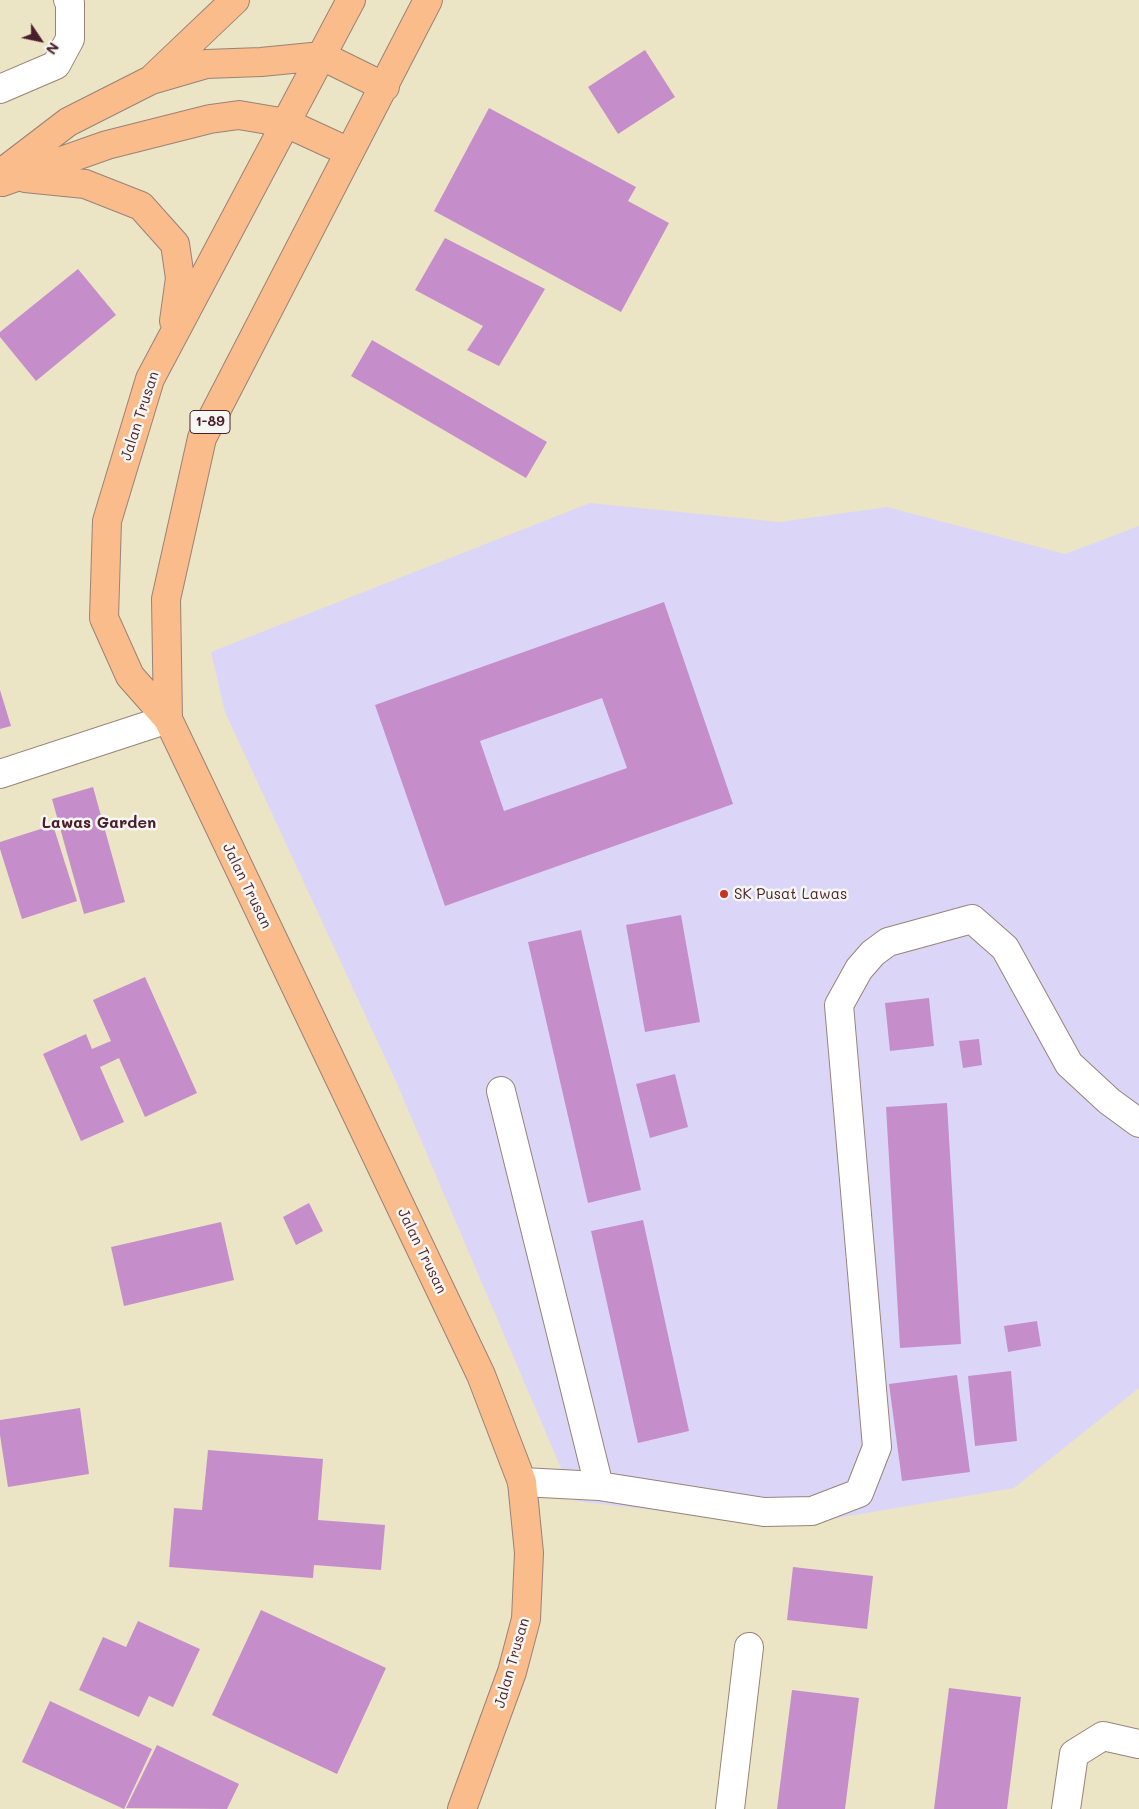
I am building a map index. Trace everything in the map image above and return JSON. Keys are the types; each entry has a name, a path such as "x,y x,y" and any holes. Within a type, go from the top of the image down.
{"main road":[{"path":"151,80 235,0"},
{"name":"Jalan Trusan","path":"351,0 150,379 107,521 104,618 130,676 168,719 481,1376 522,1482 529,1553 526,1619 512,1672 462,1809"},
{"name":"Jalan Trusan","path":"168,719 166,599 202,438 349,152 385,87 428,0"},
{"path":"6,178 68,122 151,80 206,64 261,62 322,56 385,87"},
{"path":"6,178 107,145 210,119 239,115 286,123 349,152"},
{"path":"6,178 85,184 141,206 175,244 180,278 171,340"}],"street":[{"path":"0,89 56,65 70,39 70,3 68,0"},
{"path":"0,774 168,719"},
{"path":"522,1482 600,1486 764,1512 812,1510 858,1493 877,1447 839,1005 859,969 873,953 888,942 972,919 1005,948 1069,1064 1109,1101 1139,1123"},
{"path":"501,1091 600,1486"},
{"path":"730,1809 749,1647"},
{"path":"1066,1809 1074,1754 1103,1736 1139,1744"}],"shaded area":[{"name":"SK Pusat Lawas","path":"590,503 780,522 887,507 1065,554 1139,526 1139,1388 1014,1488 790,1526 575,1501 394,1077 225,712 211,652"}],"building":[{"path":"645,50 675,97 618,134 588,87"},
{"path":"489,108 636,187 628,201 669,223 621,312 434,211"},
{"path":"445,238 545,289 499,366 467,350 483,326 415,290"},
{"path":"78,269 116,315 36,381 0,337 0,332"},
{"path":"372,340 547,442 526,478 351,376"},
{"path":"664,602 733,804 445,906 375,705","holes":["602,698 627,768 504,811 480,741"]},
{"path":"0,690 11,726 0,729"},
{"path":"93,787 125,902 84,914 52,799"},
{"path":"53,825 77,901 22,919 0,849 0,842"},
{"path":"681,915 700,1022 645,1032 626,925"},
{"path":"581,930 641,1190 588,1203 528,942"},
{"path":"145,977 197,1093 145,1117 119,1058 100,1067 124,1122 81,1141 43,1054 86,1034 92,1049 111,1041 93,1000"},
{"path":"929,998 934,1046 890,1051 885,1003"},
{"path":"979,1039 982,1065 963,1068 959,1041"},
{"path":"675,1074 688,1127 650,1138 636,1084"},
{"path":"947,1103 961,1344 900,1348 886,1107"},
{"path":"309,1203 323,1231 296,1245 283,1217"},
{"path":"643,1220 689,1431 638,1443 591,1231"},
{"path":"221,1222 234,1280 124,1306 111,1247"},
{"path":"1037,1321 1041,1346 1008,1352 1004,1326"},
{"path":"1011,1371 1017,1441 975,1446 968,1376"},
{"path":"957,1375 970,1472 902,1481 889,1384"},
{"path":"80,1408 89,1474 8,1487 0,1435 0,1420"},
{"path":"208,1450 323,1459 318,1520 385,1525 381,1570 314,1565 313,1578 169,1567 174,1508 202,1510"},
{"path":"793,1567 873,1576 867,1629 787,1620"},
{"path":"261,1610 386,1668 337,1774 212,1715"},
{"path":"138,1621 200,1649 173,1707 149,1696 139,1717 79,1690 103,1637 126,1647"},
{"path":"949,1688 1021,1697 1007,1809 934,1809"},
{"path":"792,1690 859,1698 845,1809 777,1809"},
{"path":"50,1701 152,1749 124,1809 22,1762"},
{"path":"157,1745 239,1784 227,1809 126,1808"}],"place":[{"name":"SK Pusat Lawas","path":"724,894"}],"district":[{"name":"Lawas Garden","path":"99,823"}]}
